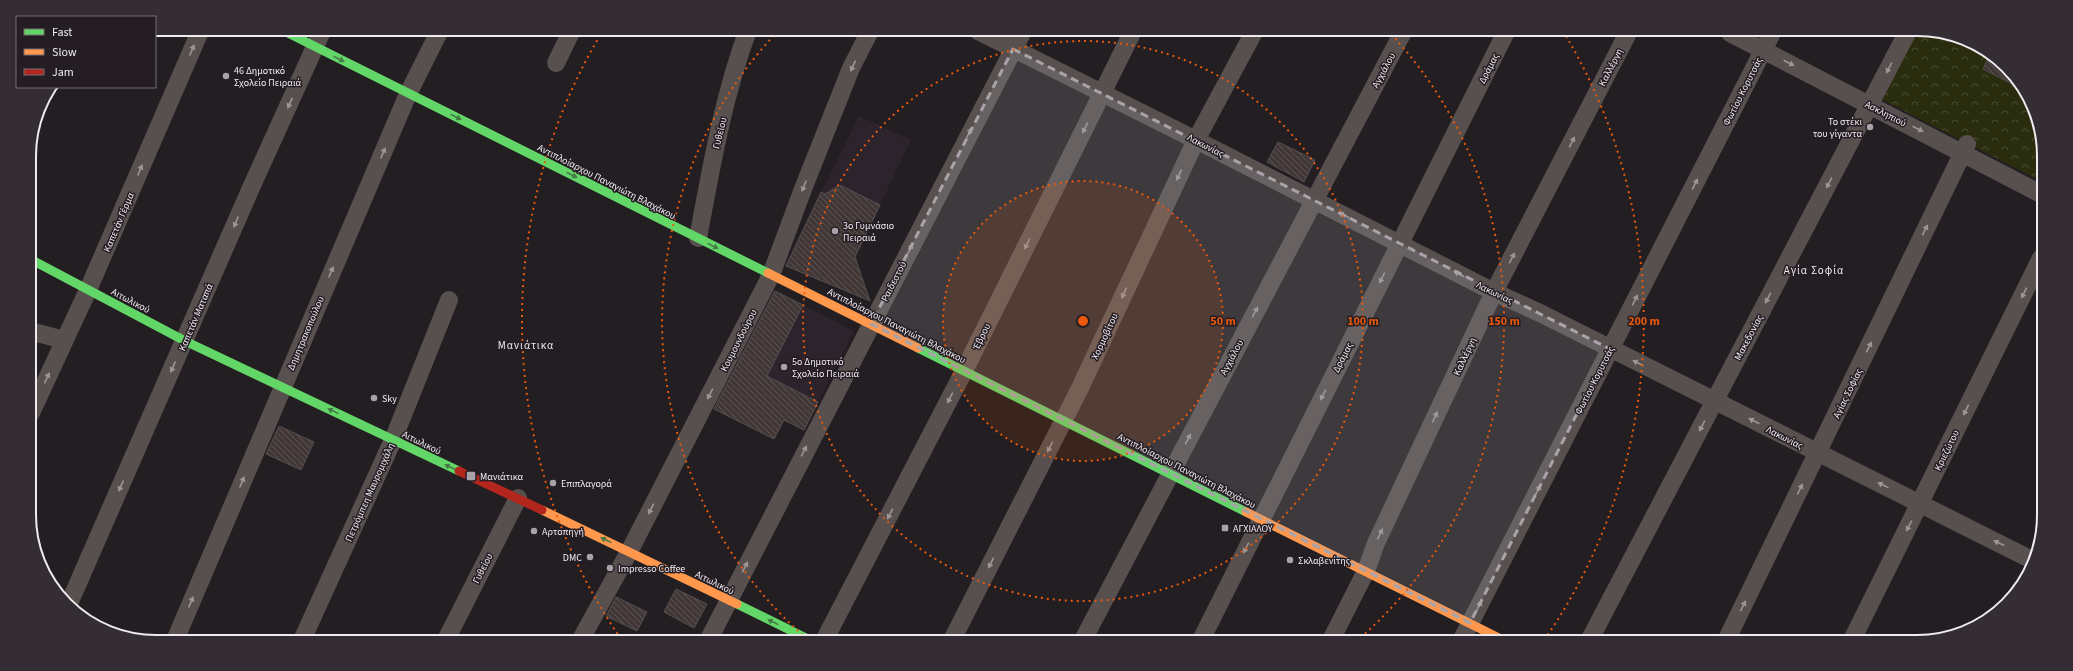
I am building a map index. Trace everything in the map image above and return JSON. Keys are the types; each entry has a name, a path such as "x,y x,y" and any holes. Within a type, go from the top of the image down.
{"street":[{"name":"Καπετάν Γέρμα","path":"36,402 88,290 198,36"},
{"name":"Αντιπλοίαρχου Παναγιώτη Βλαχάκου","path":"294,36 1493,635"},
{"name":"Καπετάν Ματαπά","path":"71,599 250,190 320,36"},
{"name":"Δημητρακοπούλου","path":"177,635 408,94 437,36"},
{"path":"556,63 569,36"},
{"name":"Γυθείου","path":"698,238 714,153 733,78 746,36"},
{"name":"Κουμουνδούρου","path":"583,635 629,552 771,275 851,68 867,36"},
{"name":"Λακωνίας","path":"988,36 1494,292 2029,558"},
{"name":"Ραιδεστού","path":"711,635 727,601 1020,36"},
{"name":"Έβρου","path":"827,635 964,371 1130,36"},
{"name":"Χορμοβίτου","path":"955,635 1063,420 1196,140 1252,36"},
{"name":"Αγχιάλου","path":"1087,635 1401,36"},
{"name":"Δράμας","path":"1203,635 1504,36"},
{"name":"Καλλέργη","path":"1334,635 1366,571 1376,543 1494,292 1626,36"},
{"name":"Ασκληπιού","path":"1736,36 1870,104 1965,148 2037,192"},
{"name":"Φωτίου Κορυτσάς","path":"1464,635 1770,36"},
{"name":"Μακεδονίας","path":"1592,635 1905,36"},
{"name":"Αγίας Σοφίας","path":"1729,635 1965,148"},
{"name":"Αιτωλικού","path":"36,263 185,340 518,498 799,635"},
{"name":"Κριεζώτου","path":"1854,635 2037,266"},
{"name":"Πετρόμπεη Μαυρομιχάλη","path":"304,635 393,440 449,300"},
{"path":"36,333 64,340"},
{"name":"Γυθείου","path":"449,635 518,498"}],"highlighted area":[{"path":"1013,49 1610,349 1470,623 871,324"}],"shaded area":[{"name":"3ο Γυμνάσιο Πειραιά","path":"859,116 911,140 855,257 867,292 864,299 785,265"},
{"name":"5ο Δημοτικό Σχολείο Πειραιά","path":"772,289 854,331 804,430 784,420 774,439 712,408"}],"green space":[{"path":"1910,36 1933,37 1948,40 1977,52 1996,66 2007,77 2017,89 2025,103 2035,132 2037,179 1879,98"}],"building":[{"path":"1988,59 2013,85 1983,69"},
{"path":"1278,142 1315,160 1304,182 1267,162"},
{"path":"838,186 842,186 880,205 855,257 870,301 786,266 821,192 825,194"},
{"path":"775,291 803,305 767,376 818,402 804,430 784,420 774,439 714,409"},
{"path":"279,426 314,442 301,470 266,454"},
{"path":"676,589 707,604 694,628 664,612"},
{"path":"616,597 647,612 637,631 606,616"}],"traffic: fast":[{"path":"294,36 768,273"},
{"path":"36,262 185,341 459,471"},
{"path":"918,348 1246,512"},
{"path":"737,604 800,635"}],"traffic: slow":[{"path":"768,273 918,348"},
{"path":"542,510 737,604"},
{"path":"1246,512 1493,635"}],"traffic: jam":[{"path":"459,471 542,510"}],"place":[{"name":"46 Δημοτικό Σχολείο Πειραιά","path":"226,76"},
{"name":"Το στέκι του γίγαντα","path":"1870,127"},
{"name":"3ο Γυμνάσιο Πειραιά","path":"835,231"},
{"name":"5ο Δημοτικό Σχολείο Πειραιά","path":"784,367"},
{"name":"Sky","path":"374,398"},
{"name":"Μανιάτικα","path":"471,476"},
{"name":"Επιπλαγορά","path":"553,483"},
{"name":"ΑΓΧΙΑΛΟΥ","path":"1225,528"},
{"name":"Αρτοπηγή","path":"534,531"},
{"name":"DMC","path":"590,557"},
{"name":"Σκλαβενίτης","path":"1290,560"},
{"name":"Impresso Coffee","path":"610,568"}],"district":[{"name":"Αγία Σοφία","path":"1814,270"},
{"name":"Μανιάτικα","path":"526,345"}]}
